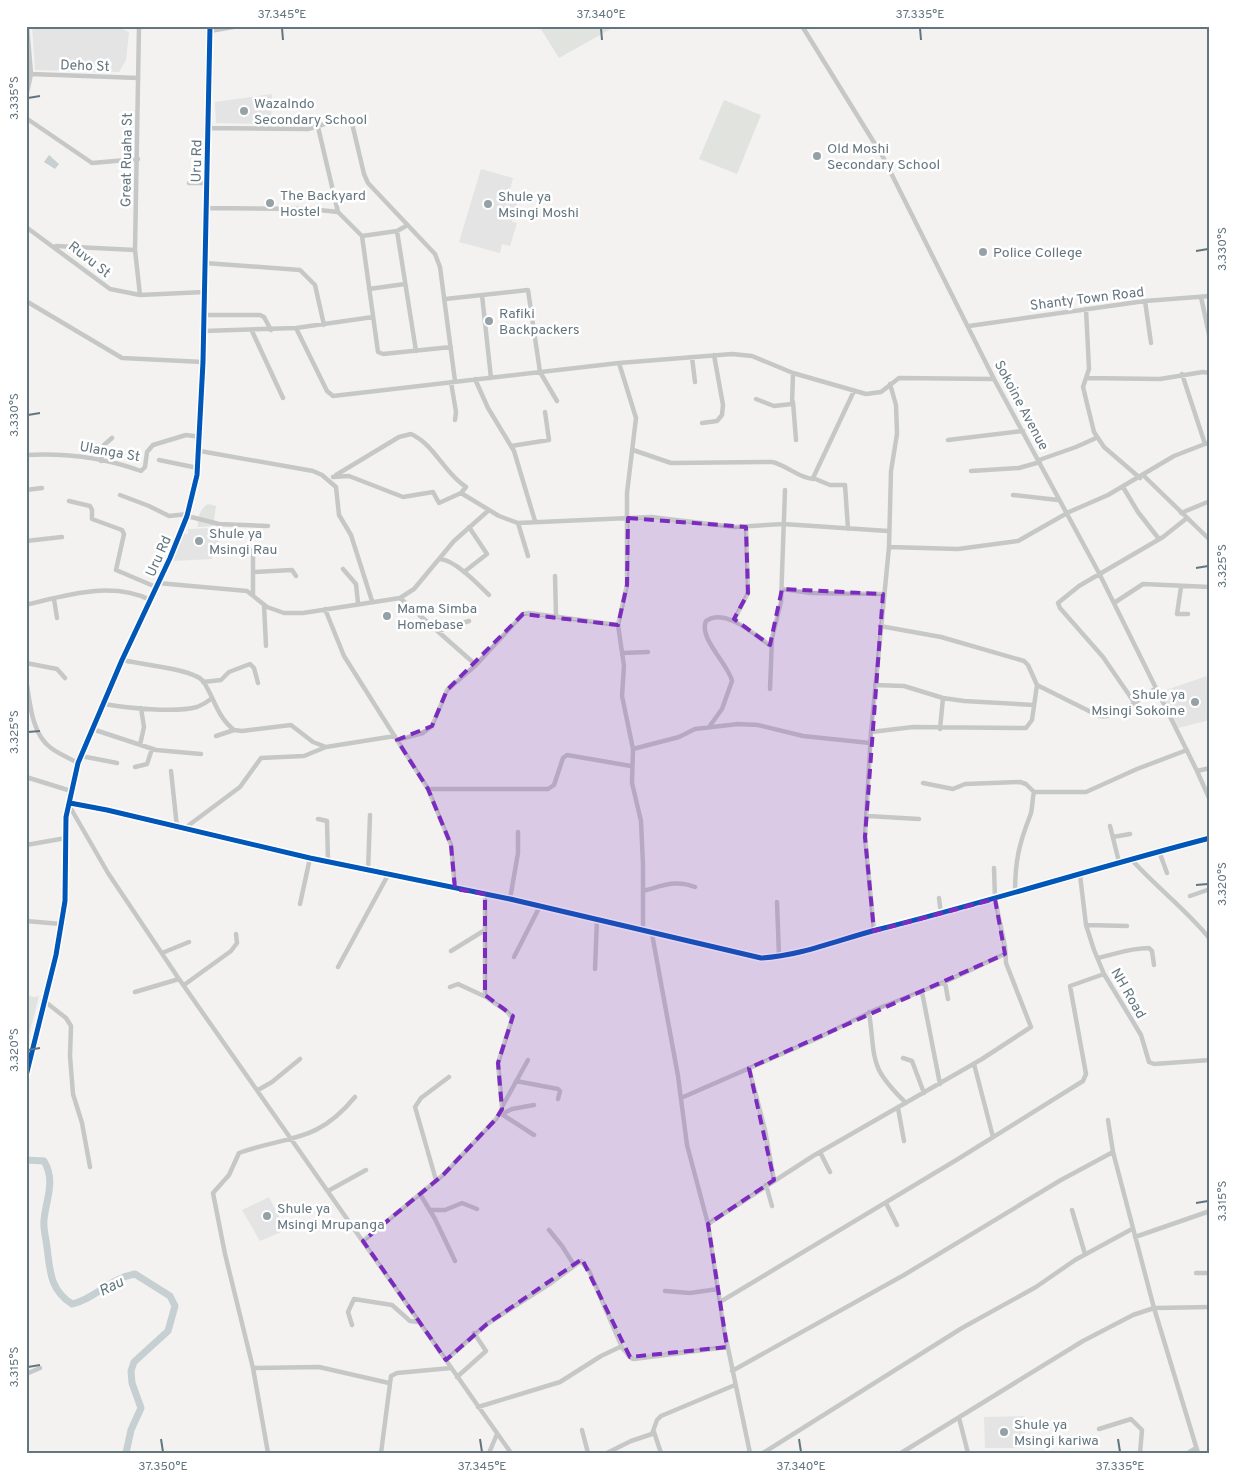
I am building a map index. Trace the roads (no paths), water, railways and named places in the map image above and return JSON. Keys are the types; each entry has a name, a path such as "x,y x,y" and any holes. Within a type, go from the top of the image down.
{"street":[{"path":"26,97 31,74 27,26"},
{"name":"Great Ruaha St","path":"139,26 135,250 140,295"},
{"path":"210,29 239,26"},
{"name":"Sokoine Avenue","path":"802,26 870,133 994,379 1099,573 1210,799"},
{"name":"Uru Rd","path":"26,1076 43,1000 50,979 65,901 66,817 78,763 122,660 188,515 198,468 201,437 204,331 210,29"},
{"name":"Deho St","path":"31,74 138,78"},
{"path":"26,118 92,162 138,159"},
{"path":"208,128 318,127 344,118 351,119 368,184 434,254 440,267 451,347 455,420"},
{"path":"318,127 338,212 362,236 378,352 416,351 451,347"},
{"path":"189,183 207,183"},
{"path":"206,208 310,208 338,212"},
{"path":"362,236 397,231 406,226"},
{"name":"Ruvu St","path":"26,227 55,246 110,289 140,295 204,292"},
{"path":"397,231 416,351"},
{"path":"55,246 135,250"},
{"path":"205,263 300,270 315,285 324,325"},
{"path":"369,288 405,284"},
{"path":"445,299 528,290 540,372 557,401"},
{"path":"482,295 491,378"},
{"name":"Shanty Town Road","path":"968,326 1145,301 1210,296"},
{"path":"1200,297 1210,339"},
{"path":"26,301 122,358 203,362"},
{"path":"1145,301 1151,343"},
{"path":"1086,309 1089,369 1083,387 1096,438 1142,477 1210,540"},
{"path":"204,315 260,316 264,318 271,330"},
{"path":"204,331 252,331 296,328 373,317"},
{"path":"296,328 327,392 333,396 620,363 732,354 752,356 793,373 854,391 876,394 895,380 910,377 994,379"},
{"path":"252,331 284,398"},
{"path":"1086,378 1150,379 1182,374 1210,373 1210,351"},
{"path":"702,423 717,421 723,409 714,355"},
{"path":"692,357 695,382"},
{"path":"620,363 636,414 628,493 628,584 618,625 624,669 622,696 633,749 631,766 641,821 643,931"},
{"path":"793,373 796,440"},
{"path":"889,547 958,549 1011,542 1025,538 1066,514 1142,477 1174,456 1207,443 1182,374"},
{"path":"475,379 488,408 511,446 535,521"},
{"path":"874,931 866,845 870,743 889,547 888,530 897,411 890,384"},
{"path":"813,479 854,391"},
{"path":"756,400 774,406 793,402"},
{"path":"511,446 549,440 545,412"},
{"path":"948,440 1023,431"},
{"path":"200,451 313,471 331,479 349,476 403,498 433,492 440,503 461,493 466,487 421,440 411,434 404,435 331,479"},
{"name":"Ulanga St","path":"26,455 68,455 142,470 146,466 147,452 153,445 186,435 201,437"},
{"path":"101,461 104,445 112,438"},
{"path":"971,471 1019,468 1076,448 1096,438"},
{"path":"633,450 671,462 772,462 830,486 845,485 848,529"},
{"path":"159,460 198,468"},
{"path":"331,479 336,487 339,515 351,535 372,601"},
{"path":"1123,487 1138,512 1159,539"},
{"path":"26,490 42,488"},
{"path":"770,689 772,672 771,646 782,589 785,490"},
{"path":"461,493 489,510 518,523 651,518 746,527 783,524 888,530"},
{"path":"120,494 169,516 188,515 219,524 268,526"},
{"path":"1012,495 1058,500"},
{"path":"1181,513 1210,500"},
{"path":"69,501 90,506 92,519 122,530 124,534 116,565 117,571 157,585 245,591 253,595 264,605 284,613 304,613 358,603 400,598 414,590 448,548 489,510"},
{"path":"1134,702 1103,657 1058,604 1059,599 1099,573 1159,539 1187,518"},
{"path":"518,523 528,556"},
{"path":"464,572 487,554 469,527"},
{"path":"734,620 748,592 746,527"},
{"path":"26,541 62,537"},
{"path":"253,550 253,595"},
{"path":"440,559 448,561 464,572 489,595"},
{"path":"253,572 292,570 296,576"},
{"path":"343,570 356,584 358,603"},
{"path":"555,576 556,616"},
{"path":"1114,603 1142,584 1210,587"},
{"path":"1181,587 1177,614 1188,614"},
{"path":"782,589 811,594 883,594"},
{"path":"26,605 93,592 120,591 137,594 150,600"},
{"path":"400,598 476,665"},
{"path":"54,599 57,618"},
{"path":"264,605 266,646"},
{"path":"325,609 340,648 428,789 451,846 455,889"},
{"path":"185,829 240,787 262,758 304,756 326,747 423,733 432,726 444,694 476,665 523,614 556,616 618,625"},
{"path":"709,728 722,710 732,681 708,638 704,624 709,619 734,620 771,646"},
{"path":"438,631 469,622"},
{"path":"871,732 913,727 1026,728 1031,724 1037,685 1028,665 1024,661 941,637 880,626"},
{"path":"622,654 648,652"},
{"path":"122,660 190,672 203,682 225,722 234,730"},
{"path":"26,663 57,669 65,678"},
{"path":"203,682 221,680 229,672 250,664 254,668 258,683"},
{"path":"26,679 32,714 40,736 50,748 78,763"},
{"path":"875,685 904,686 943,698 1034,705"},
{"path":"1037,685 1099,716 1111,716 1155,688"},
{"path":"940,728 943,698"},
{"path":"104,704 141,708 196,707 211,699"},
{"path":"140,745 144,727 141,708"},
{"path":"633,749 679,737 695,729 738,724 758,725 803,736 870,743"},
{"path":"216,736 234,730 242,731 294,726 313,742 326,747"},
{"path":"92,729 152,749 201,754"},
{"path":"135,767 145,766 152,749"},
{"path":"923,783 954,788 965,784 988,785 1020,782 1026,784 1034,792 1086,792 1137,769 1187,750"},
{"path":"428,789 548,789 554,785 563,758 567,755 631,766"},
{"path":"81,756 117,763"},
{"path":"1197,771 1210,768"},
{"path":"171,771 177,826"},
{"path":"26,777 71,790"},
{"path":"1016,893 1016,853 1023,839 1025,824 1031,814 1034,792"},
{"path":"70,805 177,826 368,871 486,894 761,958 779,956 941,914 1080,875 1119,862 1210,838"},
{"path":"70,805 104,867 162,953 511,1453"},
{"path":"368,871 370,815"},
{"path":"868,816 919,819"},
{"path":"318,819 327,821 328,862"},
{"path":"1110,826 1119,862"},
{"path":"510,900 518,854 518,832"},
{"path":"1113,837 1130,834"},
{"path":"26,845 66,838"},
{"path":"1159,851 1166,873"},
{"path":"300,904 310,858"},
{"path":"1130,859 1159,889 1190,916 1210,940"},
{"path":"708,1224 820,1152 940,1084 1031,1028 1008,974 995,899 994,868"},
{"path":"338,966 388,875"},
{"name":"NH Road","path":"1080,875 1086,925 1098,958 1104,974 1141,1035 1149,1062 1154,1064 1210,1060"},
{"path":"643,891 673,882 686,883 695,887"},
{"path":"1190,896 1210,889"},
{"path":"486,894 484,930 484,988 486,997"},
{"path":"939,898 941,914"},
{"path":"777,902 779,956"},
{"path":"514,957 540,906"},
{"path":"595,969 596,919"},
{"path":"26,921 61,924"},
{"path":"1086,925 1127,926"},
{"path":"451,951 484,930"},
{"path":"184,985 231,951 237,943 236,934"},
{"path":"652,934 690,1159 708,1224 727,1347 750,1453"},
{"path":"162,953 189,942"},
{"path":"1098,958 1122,950 1148,948 1152,951 1154,965"},
{"path":"681,1098 816,1039 869,1012 922,992 1005,954"},
{"path":"720,1302 886,1203 1084,1081 1086,1074 1070,986 1104,974"},
{"path":"135,992 180,979"},
{"path":"945,982 948,999"},
{"path":"450,987 458,984 486,997 512,1017 498,1063 501,1112"},
{"path":"922,992 940,1084"},
{"path":"43,1000 66,1018 71,1026 70,1056 73,1094 82,1123 90,1168"},
{"path":"869,1012 877,1070 889,1087 906,1103"},
{"path":"903,1058 912,1061 924,1093"},
{"path":"258,1090 272,1082 300,1059"},
{"path":"363,1242 467,1151 501,1112 528,1060"},
{"path":"974,1064 992,1137"},
{"path":"749,1068 765,1130 774,1180"},
{"path":"436,1180 415,1107 421,1098 449,1077"},
{"path":"516,1081 558,1089 560,1092 558,1099"},
{"path":"268,1453 253,1368 225,1254 213,1193 229,1176 239,1153 292,1140 325,1125 345,1109 356,1097"},
{"path":"501,1112 534,1104"},
{"path":"898,1108 904,1141"},
{"path":"501,1112 534,1135"},
{"path":"1108,1120 1113,1152 1132,1228 1197,1450 1188,1453"},
{"path":"820,1152 830,1172"},
{"path":"732,1371 917,1268 1061,1180 1113,1152"},
{"path":"328,1191 366,1170"},
{"path":"766,1186 772,1206"},
{"path":"420,1194 455,1261"},
{"path":"430,1210 445,1210 462,1203 476,1209"},
{"path":"886,1203 897,1225"},
{"path":"1072,1210 1085,1254"},
{"path":"1135,1237 1210,1212"},
{"path":"763,1453 962,1328 1036,1287 1085,1254 1132,1228"},
{"path":"549,1230 574,1265"},
{"path":"446,1360 474,1334 551,1283 581,1260 584,1262 622,1347 630,1358 727,1347"},
{"path":"1196,1272 1210,1273"},
{"path":"665,1291 690,1293 718,1289"},
{"path":"352,1325 348,1312 354,1299 392,1305 410,1321 418,1322"},
{"path":"901,1453 1083,1341 1133,1315 1154,1308 1210,1307"},
{"path":"457,1377 486,1351 474,1334"},
{"path":"478,1407 560,1382 601,1356 622,1347"},
{"path":"253,1368 319,1367 388,1383"},
{"path":"26,1374 40,1368"},
{"path":"380,1453 388,1383 393,1374 451,1368"},
{"path":"661,1453 654,1432 657,1420 661,1416 735,1385"},
{"path":"959,1418 968,1453"},
{"path":"1099,1429 1131,1418 1142,1430 1140,1453"},
{"path":"582,1430 588,1453"},
{"path":"607,1453 654,1432"},
{"path":"488,1453 497,1434"}],"waterway":[{"name":"Rau","path":"26,1160 44,1161 48,1168 50,1183 44,1230 52,1279 59,1293 65,1299 72,1304 88,1298 126,1276 135,1274 170,1296 175,1306 168,1331 134,1362 131,1371 132,1383 141,1408 131,1430 126,1453"}],"place":[{"name":"Wazalndo Secondary School","path":"244,111"},
{"name":"Old Moshi Secondary School","path":"817,156"},
{"name":"The Backyard Hostel","path":"270,203"},
{"name":"Shule ya Msingi Moshi","path":"488,204"},
{"name":"Police College","path":"983,252"},
{"name":"Rafiki Backpackers","path":"489,321"},
{"name":"Shule ya Msingi Rau","path":"199,541"},
{"name":"Mama Simba Homebase","path":"387,616"},
{"name":"Shule ya Msingi Sokoine","path":"1195,702"},
{"name":"Shule ya Msingi Mrupanga","path":"267,1216"},
{"name":"Shule ya Msingi kariwa","path":"1004,1432"}]}
